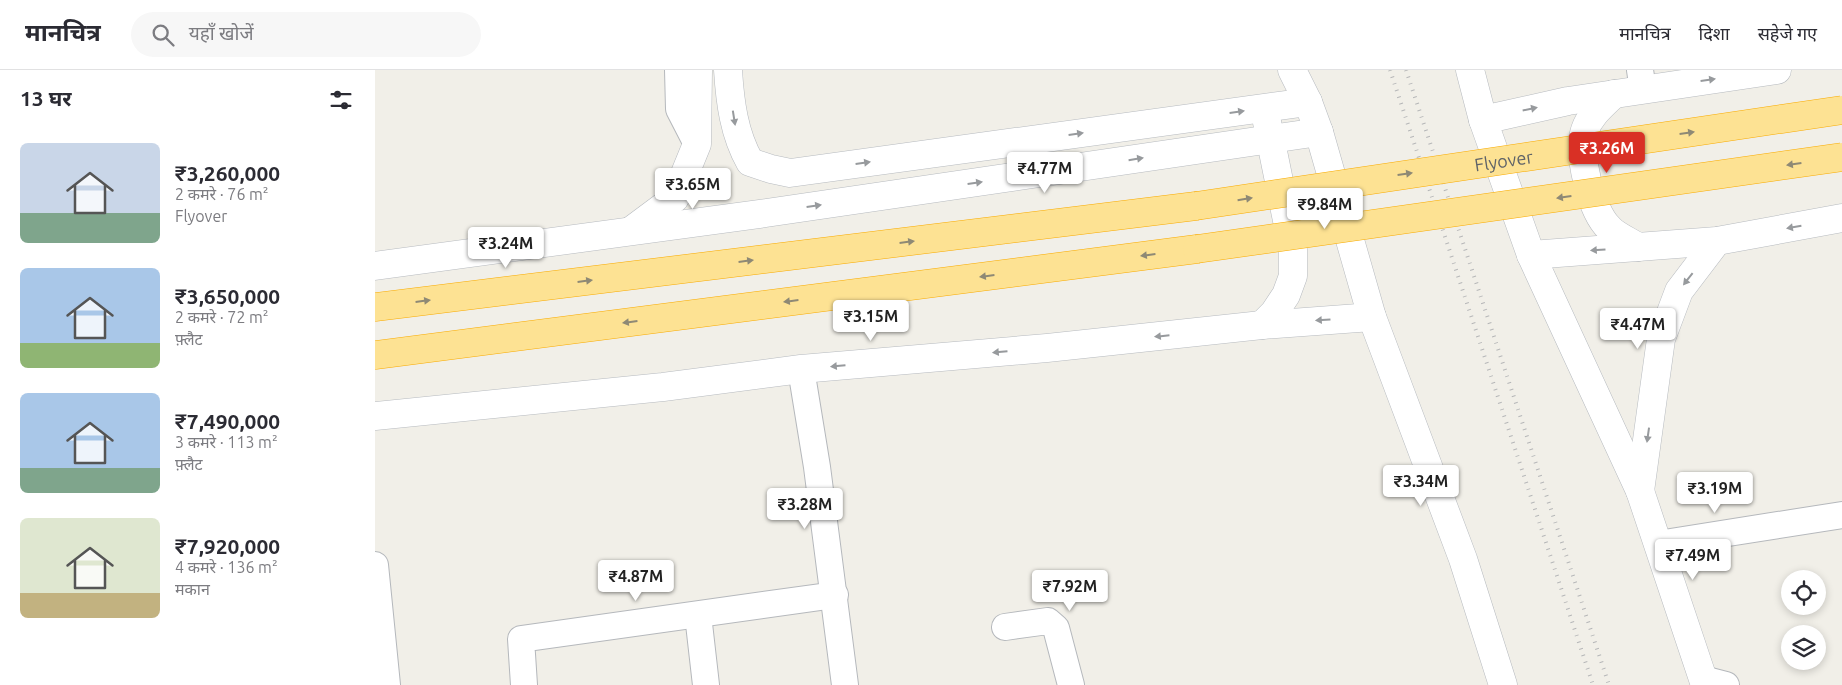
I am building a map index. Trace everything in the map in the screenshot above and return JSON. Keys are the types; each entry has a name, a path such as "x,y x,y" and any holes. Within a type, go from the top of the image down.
{"highway":[{"name":"Flyover","path":"375,307 1197,206 1842,110"},
{"path":"375,355 1197,249 1842,156"}],"street":[{"path":"678,70 679,109 697,144"},
{"path":"631,231 675,198 697,144 698,70"},
{"path":"728,70 735,126 742,148 750,162 790,173 1308,102"},
{"path":"1292,70 1308,102 1319,132 1372,317 1463,558 1503,685"},
{"path":"1470,70 1483,120 1531,255 1641,491 1658,544 1711,683"},
{"path":"1638,247 1609,228 1596,210 1583,161 1584,132 1591,117 1614,94 1641,80 1777,70"},
{"path":"1483,120 1568,101 1614,94"},
{"path":"1262,325 1275,313 1286,295 1293,276 1293,250 1272,139 1264,109"},
{"path":"375,266 1057,171 1319,132"},
{"path":"1531,255 1717,241 1842,218"},
{"path":"1641,491 1661,339 1679,291 1717,241"},
{"path":"375,416 663,387 801,369 1047,348 1262,325 1372,317"},
{"path":"801,369 835,595 845,685"},
{"path":"1658,544 1842,515"},
{"path":"375,564 387,685"},
{"path":"524,685 521,639 835,595"},
{"path":"698,615 706,685"},
{"path":"1005,627 1049,621 1056,628 1071,685"}],"railway":[{"path":"1390,70 1593,685"},
{"path":"1406,70 1609,685"}]}
